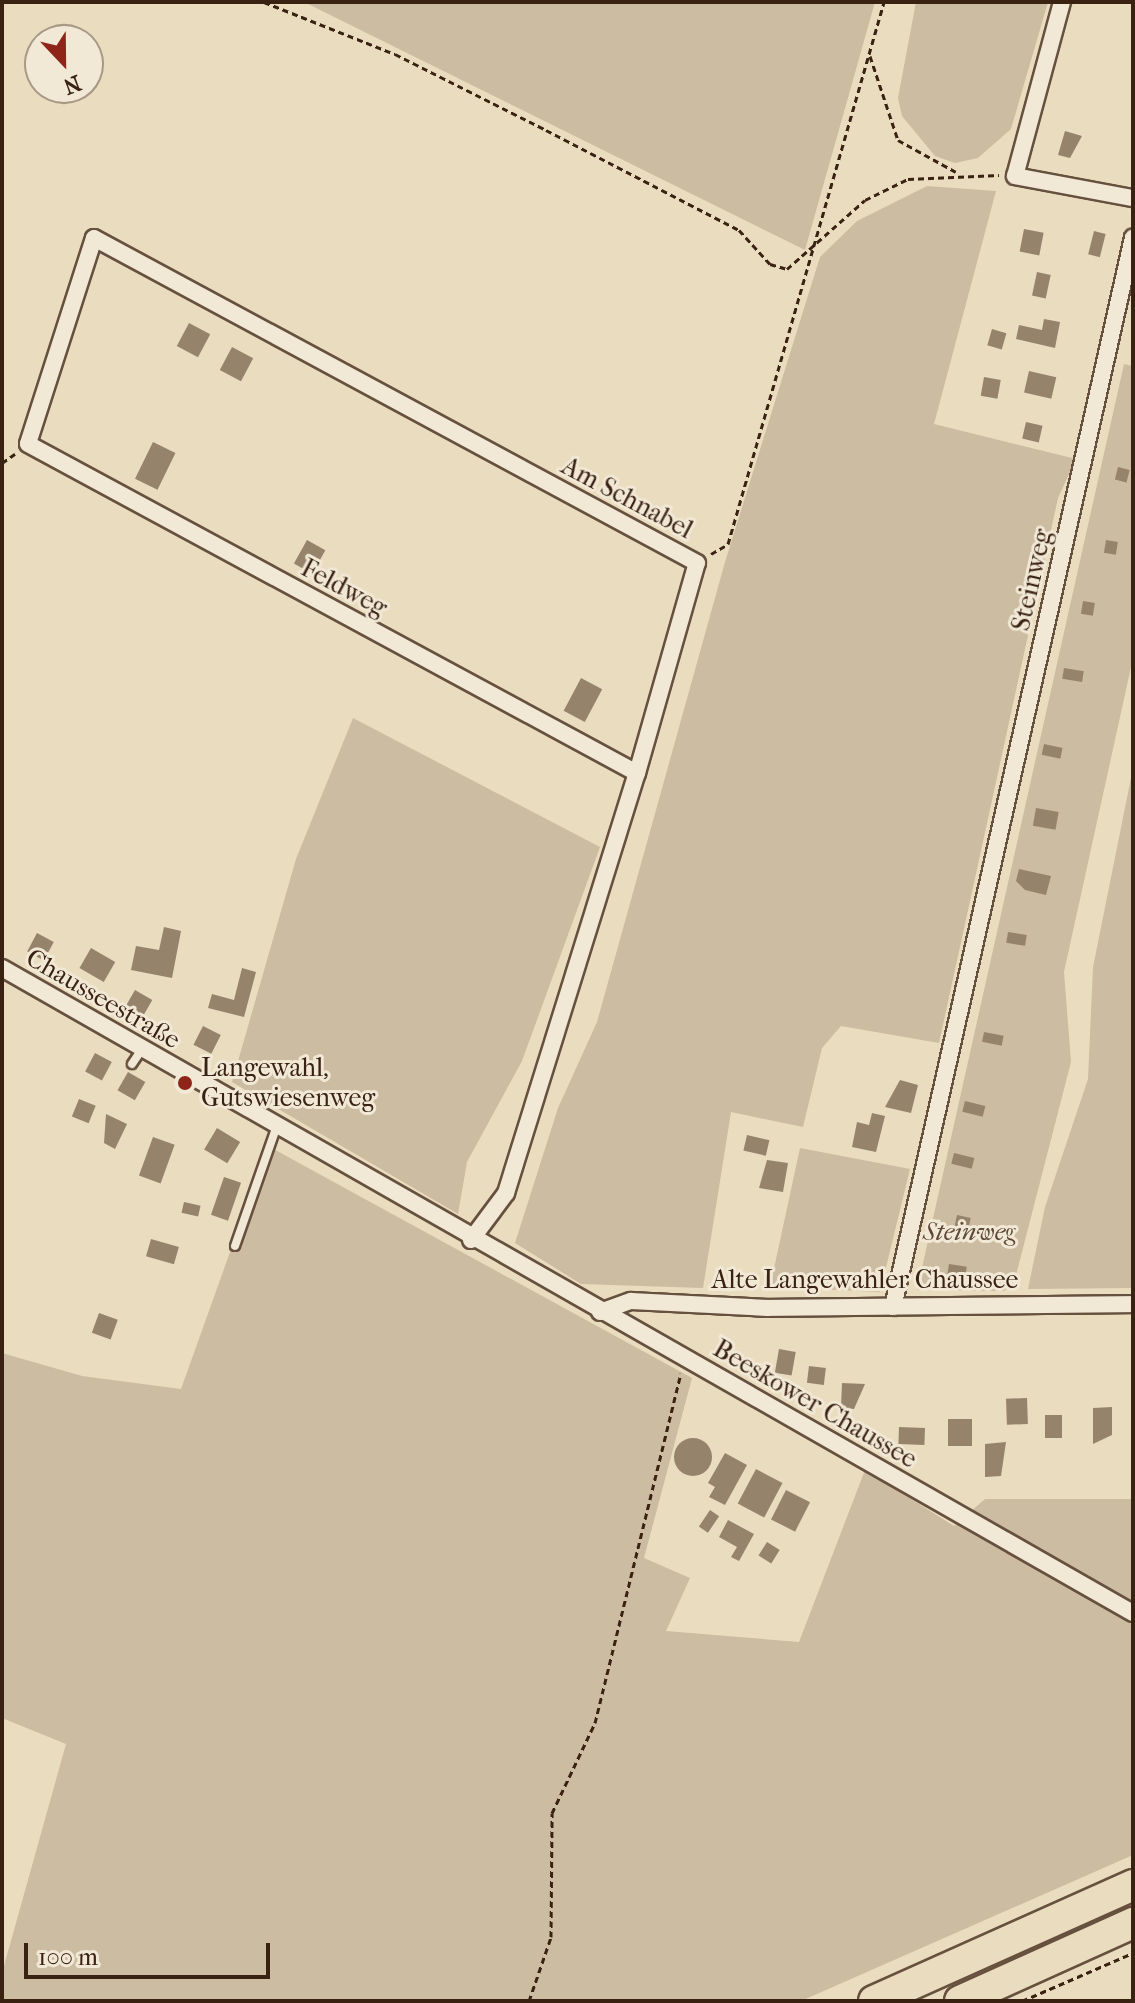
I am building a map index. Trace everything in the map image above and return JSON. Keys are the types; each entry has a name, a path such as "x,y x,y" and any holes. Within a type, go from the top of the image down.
{"highway":[{"path":"874,2001 1133,1885"},
{"path":"960,2001 1133,1923"}],"street":[{"path":"1062,2 1015,176 1133,198"},
{"name":"Am Schnabel","path":"28,444 94,238 697,563 637,773 506,1193 471,1240"},
{"name":"Steinweg","path":"893,1307 1133,238"},
{"name":"Feldweg","path":"28,444 637,773"},
{"name":"Chausseestraße","path":"2,968 137,1056 276,1128 471,1240"},
{"name":"Beeskower Chaussee","path":"471,1240 685,1357 1133,1613"},
{"name":"Alte Langewahler Chaussee","path":"600,1312 631,1301 893,1307 1133,1304"}],"lane":[{"path":"235,1246 276,1128"}],"path":[{"path":"264,2 395,54 546,130 739,230 770,264 787,269 808,257 865,200 908,179 960,173 1015,176"},
{"path":"697,563 728,544 808,257 884,2"},
{"path":"869,53 898,140 960,173"},
{"path":"529,2001 551,1937 552,1813 595,1723 685,1357"},
{"path":"1022,2001 1133,1953"}],"green space":[{"path":"304,2 875,2 805,250"},
{"path":"916,2 1048,2 1011,129 978,158 955,163 935,156 902,116 898,98"},
{"path":"927,186 996,191 934,424 1076,459 1058,498 939,1043 841,1026 822,1048 803,1127 731,1112 703,1288 581,1284 515,1243 558,1108 597,1022 725,562 820,257 857,221"},
{"name":"Steinweg","path":"1124,364 1133,366 1133,658 1064,972 1071,1062 1014,1283 1004,1291 917,1290"},
{"path":"353,718 600,847 522,1061 467,1162 458,1214 232,1082 296,859"},
{"path":"1133,768 1133,1288 1028,1289 1045,1207 1088,1079 1093,967"},
{"path":"268,1146 692,1378 644,1558 690,1578 666,1631 799,1642 865,1470 954,1526 985,1499 1133,1499 1133,1855 801,2001 2,2001 2,1973 66,1744 2,1718 2,1353 82,1376 181,1389"},
{"path":"800,1148 910,1169 880,1292 770,1287"}],"building":[{"path":"1065,131 1082,136 1070,158 1058,155"},
{"path":"1024,229 1044,233 1039,255 1020,252"},
{"path":"1094,231 1106,234 1100,257 1088,254"},
{"path":"1037,272 1051,275 1046,298 1032,295"},
{"path":"1044,319 1060,322 1055,348 1016,339 1019,325 1042,330"},
{"path":"189,323 210,334 198,357 177,346"},
{"path":"992,329 1006,333 1002,349 987,345"},
{"path":"232,347 253,358 241,381 220,370"},
{"path":"1029,371 1056,377 1051,399 1024,392"},
{"path":"984,377 1001,380 997,399 981,396"},
{"path":"1026,422 1043,426 1039,442 1022,439"},
{"path":"153,442 175,453 157,490 135,479"},
{"path":"1118,467 1130,470 1126,483 1115,480"},
{"path":"307,540 325,550 312,574 294,564"},
{"path":"1106,540 1118,542 1116,555 1104,553"},
{"path":"1083,601 1095,603 1093,616 1081,614"},
{"path":"1064,668 1084,671 1082,682 1062,679"},
{"path":"581,678 602,689 585,722 564,711"},
{"path":"1044,744 1063,748 1060,759 1042,755"},
{"path":"1036,808 1059,812 1056,830 1033,826"},
{"path":"1019,869 1051,876 1046,895 1025,890 1016,881"},
{"path":"164,927 181,931 172,978 131,970 136,946 159,950"},
{"path":"1008,932 1027,935 1025,946 1006,943"},
{"path":"37,933 54,942 44,960 27,952"},
{"path":"91,948 115,962 104,982 80,968"},
{"path":"242,968 256,972 244,1017 208,1008 212,994 234,1000"},
{"path":"135,990 152,1000 142,1018 124,1008"},
{"path":"203,1026 221,1035 211,1054 193,1045"},
{"path":"984,1032 1004,1036 1002,1046 982,1042"},
{"path":"95,1053 112,1062 102,1080 85,1072"},
{"path":"128,1072 145,1082 135,1100 118,1090"},
{"path":"900,1080 918,1085 911,1113 885,1107"},
{"path":"79,1099 96,1106 89,1123 72,1117"},
{"path":"965,1101 985,1106 983,1117 962,1112"},
{"path":"872,1113 885,1116 876,1152 852,1147 857,1122 869,1125"},
{"path":"106,1114 127,1124 115,1149 104,1143"},
{"path":"217,1128 240,1142 227,1163 204,1149"},
{"path":"747,1135 769,1140 766,1156 743,1151"},
{"path":"153,1137 175,1145 161,1183 139,1176"},
{"path":"954,1153 974,1158 972,1169 951,1164"},
{"path":"767,1160 788,1163 783,1192 759,1188"},
{"path":"224,1177 241,1183 228,1221 211,1215"},
{"path":"184,1202 201,1206 198,1217 182,1213"},
{"path":"957,1215 971,1218 968,1232 954,1229"},
{"path":"151,1239 179,1247 174,1264 146,1256"},
{"path":"949,1264 967,1267 965,1281 947,1278"},
{"path":"99,1313 118,1320 111,1340 92,1333"},
{"path":"779,1349 796,1352 792,1376 775,1373"},
{"path":"809,1366 826,1368 824,1385 807,1383"},
{"path":"842,1383 865,1384 854,1409 841,1408"},
{"path":"1027,1398 1028,1424 1007,1425 1006,1399"},
{"path":"1112,1407 1112,1435 1093,1444 1093,1408"},
{"path":"1045,1415 1062,1415 1062,1438 1045,1438"},
{"path":"948,1419 972,1419 972,1446 948,1446"},
{"path":"899,1427 925,1428 924,1445 898,1444"},
{"path":"693,1438 706,1444 712,1457 706,1470 693,1476 680,1470 674,1457 680,1444"},
{"path":"1006,1442 1001,1476 985,1477 985,1444"},
{"path":"725,1453 747,1465 725,1505 709,1497 715,1487 708,1483"},
{"path":"756,1469 782,1483 764,1518 738,1503"},
{"path":"786,1490 810,1502 795,1532 771,1519"},
{"path":"710,1510 719,1516 708,1533 699,1527"},
{"path":"728,1520 754,1534 739,1561 731,1557 737,1547 719,1537"},
{"path":"767,1542 780,1550 771,1564 759,1556"}],"place":[{"name":"Langewahl, Gutswiesenweg","path":"185,1083"}]}
